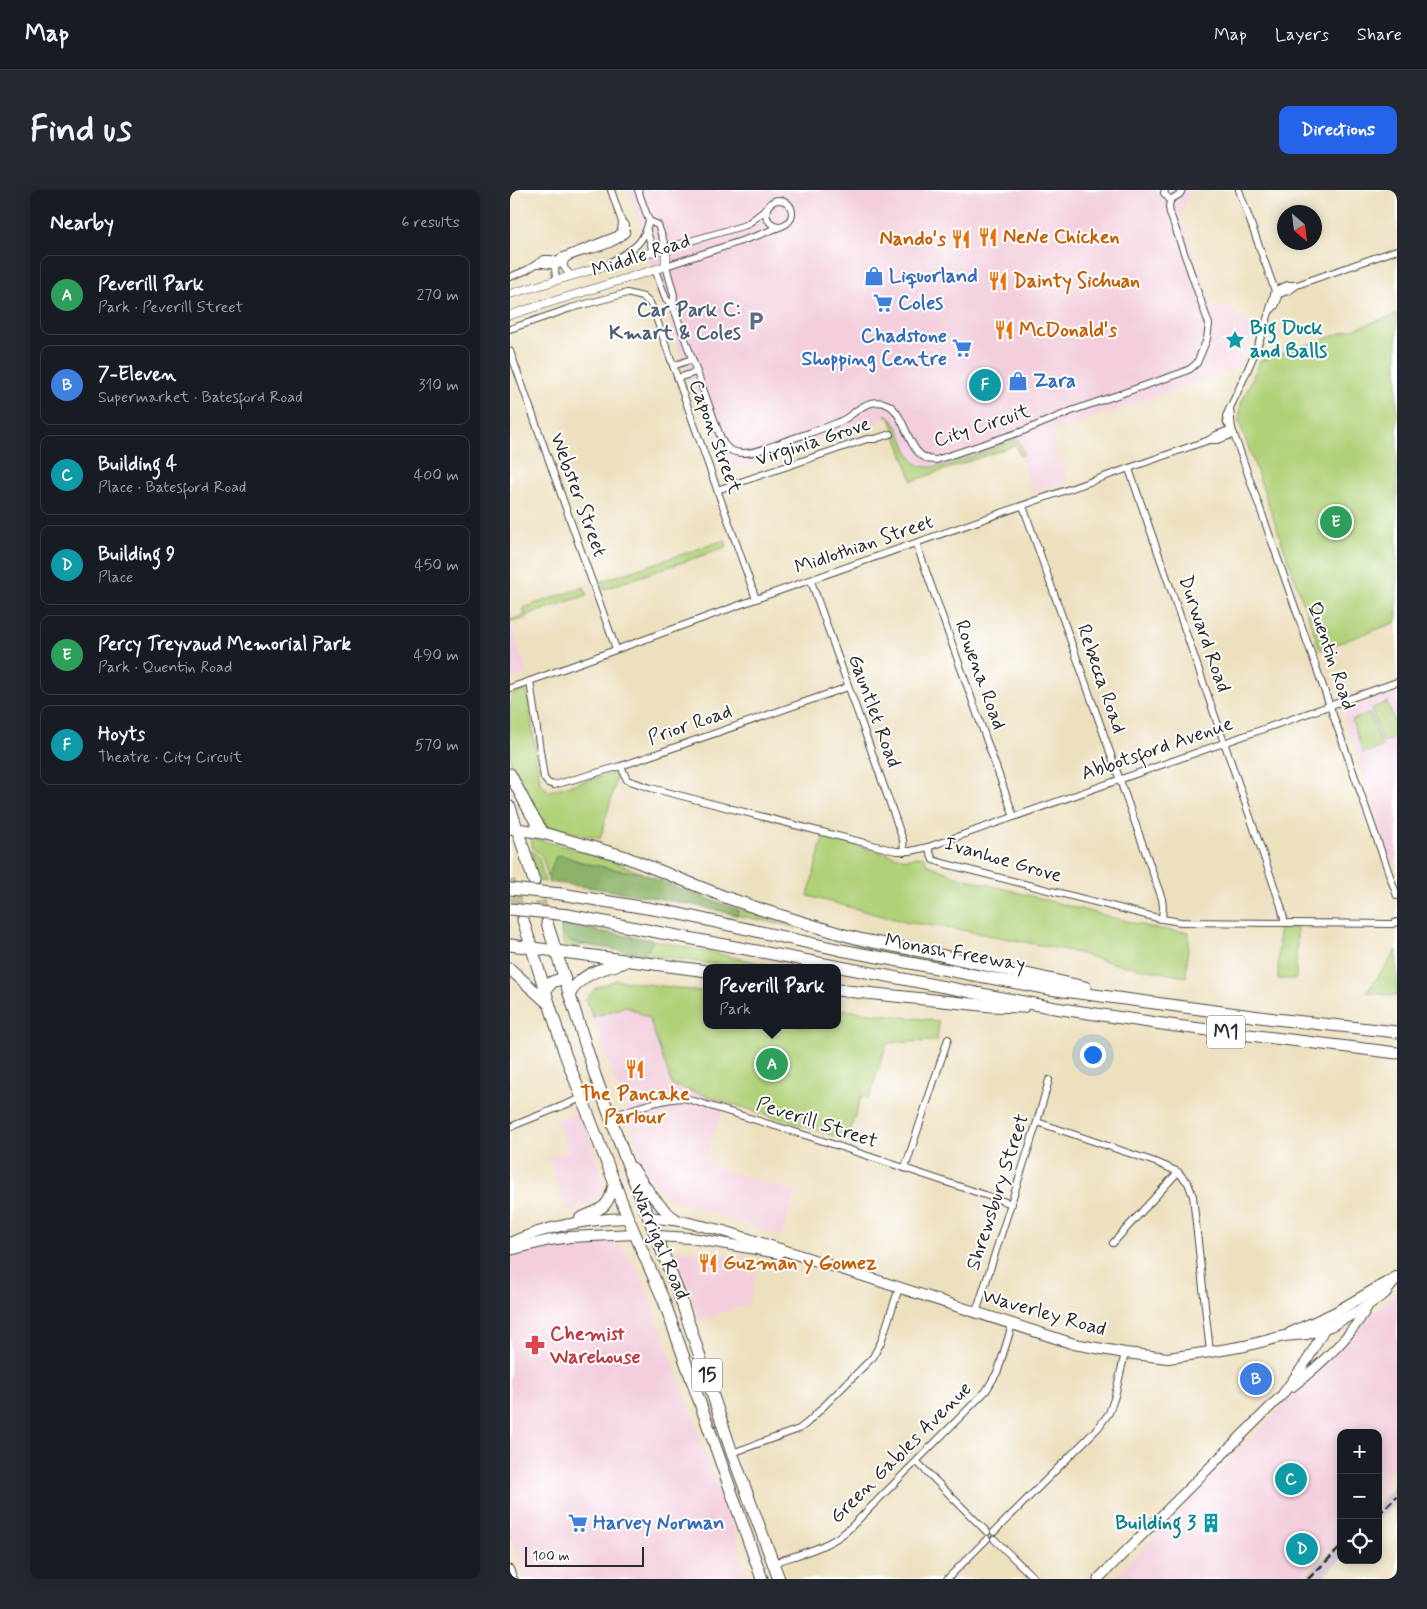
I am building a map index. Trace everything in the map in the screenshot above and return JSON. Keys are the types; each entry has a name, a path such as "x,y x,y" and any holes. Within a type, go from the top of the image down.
{"highway":[{"path":"510,774 543,833"},
{"path":"510,807 513,828 534,880"},
{"path":"513,828 543,833 623,856 766,912 841,934 1065,982 1130,1000"},
{"name":"Monash Freeway","path":"510,889 561,894 671,912 906,964 1049,989 1275,1019 1397,1032"},
{"name":"Monash Freeway","path":"510,908 568,915 825,964"},
{"name":"Warrigal Road","path":"523,920 565,1054 634,1234 664,1301 762,1579"},
{"name":"Warrigal Road","path":"547,923 610,1117 679,1294 732,1453 779,1579"},
{"path":"510,945 703,970"},
{"path":"569,994 577,982 585,976 595,971 629,961"},
{"name":"Monash Freeway","path":"841,967 1055,1008 1176,1026 1397,1053"},
{"path":"510,969 549,1004"},
{"path":"545,991 552,982 564,978"},
{"path":"841,990 991,1006 1055,1008"},
{"name":"Waverley Road","path":"628,1218 649,1217"},
{"name":"Waverley Road","path":"634,1234 657,1236"}],"main road":[{"path":"624,1155 641,1181 669,1214 681,1221"},
{"path":"563,1225 606,1205 614,1183"},
{"name":"Waverley Road","path":"649,1217 681,1221 724,1230 1074,1344 1168,1358 1245,1346 1284,1336 1307,1334 1326,1328 1341,1321 1385,1293 1397,1277"},
{"name":"Waverley Road","path":"510,1243 537,1232 563,1225 586,1221 628,1218"},
{"name":"Waverley Road","path":"510,1250 570,1237 634,1234"},
{"name":"Waverley Road","path":"657,1236 691,1238 764,1251 800,1255"},
{"name":"Waverley Road","path":"1284,1336 1334,1313 1397,1277"},
{"path":"1098,1579 1282,1394 1312,1370 1357,1325 1369,1304"},
{"path":"1282,1394 1308,1359 1334,1313"}],"street":[{"path":"556,280 559,264 567,254 617,235 621,231 622,222 611,190"},
{"path":"638,190 649,222"},
{"name":"City Circuit","path":"673,306 666,299 654,261 647,230 649,222 658,225 666,248 666,266 674,295 673,306 722,441 728,449 741,453 763,449 834,424 849,417 861,408 876,403 886,404 902,420 917,452 922,457 933,460 953,456 1023,431 1074,410 1181,373 1197,363 1207,339 1209,324 1170,213 1170,200 1164,193 1165,190"},
{"path":"1170,200 1180,194 1182,190"},
{"path":"1239,190 1275,294 1288,285 1297,285 1397,250"},
{"path":"777,201 785,202 789,205 792,212 791,219 782,226 774,225 766,217 767,209 772,203 777,201"},
{"name":"Middle Road","path":"510,315 654,261 666,248 746,225 767,209"},
{"name":"Middle Road","path":"510,294 606,266 654,261 666,266 782,226"},
{"path":"606,266 638,245 643,240 647,230"},
{"path":"510,277 536,264 559,264 571,275"},
{"name":"Middle Road","path":"510,329 584,304 624,294 634,294"},
{"name":"Capon Street","path":"634,294 646,299 652,306 756,599"},
{"name":"Quentin Road","path":"1275,294 1278,299 1276,306 1271,310 1252,360 1230,408 1233,431 1397,896"},
{"name":"Webster Street","path":"510,351 616,649"},
{"path":"673,366 692,359"},
{"path":"678,378 696,372"},
{"name":"Midlothian Street","path":"510,688 756,599 1129,470 1210,440 1216,435 1233,431"},
{"name":"Virginia Grove","path":"717,490 868,439 875,439 890,434"},
{"name":"Durward Road","path":"1129,470 1281,906 1285,923"},
{"name":"Rebecca Road","path":"1023,506 1162,899 1162,919"},
{"name":"Rowena Road","path":"916,543 1014,817"},
{"name":"Gauntlet Road","path":"811,581 903,840 904,852"},
{"name":"Prior Road","path":"530,681 544,778 548,783 554,785 621,766 848,687"},
{"name":"Abbotsford Avenue","path":"928,847 1397,682"},
{"name":"Ivanhoe Grove","path":"621,766 627,780 651,788 904,852 928,847 933,860 1162,919 1181,922 1392,924 1397,922"},
{"path":"905,1168 948,1039"},
{"name":"Shrewsbury Street","path":"976,1313 1012,1204 1049,1080"},
{"path":"510,1126 582,1098"},
{"name":"Peverill Street","path":"610,1117 662,1102 684,1098 1012,1204"},
{"path":"1037,1122 1158,1163 1178,1172 1188,1183 1193,1196 1210,1352"},
{"path":"1114,1243 1178,1172"},
{"path":"732,1453 799,1429 807,1423 873,1356 881,1342 899,1288"},
{"name":"Green Gables Avenue","path":"773,1563 836,1539 849,1529 917,1462 986,1392 998,1370 1012,1325"},
{"path":"947,1579 1098,1428 1109,1413 1125,1353"},
{"path":"917,1462 1035,1579"},
{"path":"510,1569 513,1579"}],"shaded area":[{"name":"Chadstone Shopping Centre","path":"628,190 1190,190 1181,218 1214,310 1226,304 1254,329 1239,368 1051,433 1068,481 1033,493 1016,445 912,481 889,418 867,425 866,423 724,471 691,377 682,360 666,311 662,305 638,218"},
{"path":"510,620 527,673 510,679"},
{"path":"1397,692 1397,862 1390,861 1377,824 1380,822 1343,714 1345,710"},
{"path":"626,1006 650,1018 672,1085 726,1102 704,1163 796,1192 781,1236 669,1199 653,1183 647,1174 593,1017"},
{"path":"581,1111 605,1184 601,1194 593,1201 568,1212 548,1157 568,1152 556,1120"},
{"path":"619,1244 642,1276 740,1546 740,1559 747,1579 526,1579 510,1534 510,1259 541,1248"},
{"path":"680,1250 760,1261 749,1304 699,1321 692,1295 675,1255"},
{"path":"1397,1289 1397,1465 1387,1475 1386,1490 1382,1494 1382,1429 1337,1429 1337,1540 1298,1579 1113,1579"},
{"path":"1397,1484 1397,1502 1382,1517 1382,1499"},
{"path":"1337,1545 1337,1563 1321,1579 1302,1579"}],"green space":[{"path":"1397,314 1397,622 1320,650 1239,421 1241,404 1260,361"},
{"path":"886,414 891,418 895,423 912,459 922,466 936,467 1018,439 1024,454 1020,456 1016,445 912,481 890,418"},
{"path":"725,540 727,547 604,589 602,581"},
{"path":"584,587 587,595 527,615 526,618 510,623 510,620 525,615 523,608"},
{"path":"524,690 527,692 540,783 549,791 610,774 614,774 617,777 600,839 549,826 541,821 510,761 510,695"},
{"path":"1387,702 1397,729 1397,737 1383,742 1371,709"},
{"path":"1370,714 1382,747 1363,753 1352,720"},
{"path":"823,837 906,859 923,856 928,865 959,877 1149,927 1189,932 1186,977 1116,964 1066,950 967,931 905,922 808,896"},
{"path":"531,838 593,854 642,873 607,868 568,857 556,857 548,877 542,856 532,847"},
{"path":"531,851 539,858 545,882 539,881"},
{"path":"563,855 579,862 642,873 737,909 738,912 736,915 689,904 548,882 556,856"},
{"path":"737,909 797,926 797,928 736,915"},
{"path":"561,925 653,940 648,950 640,954 569,941 561,933"},
{"path":"1279,927 1297,927 1296,979 1278,979"},
{"path":"561,933 569,941 587,945 576,946 576,948 564,946"},
{"path":"653,940 764,964 713,964 641,954 648,950"},
{"path":"1397,950 1397,996 1367,992"},
{"path":"616,980 703,991 703,1029 841,1029 841,1009 939,1021 937,1041 887,1043 869,1098 862,1095 847,1140 672,1085 649,1018 626,1006 593,1017 586,999 596,988"}],"tunnel":[{"path":"510,880 522,919"},
{"path":"535,885 546,919"}],"railway":[{"path":"1382,1511 1397,1496"},
{"path":"1308,1579 1337,1551"}],"place":[{"name":"NeNe Chicken","path":"988,237"},
{"name":"Nando's","path":"961,239"},
{"name":"Liquorland","path":"874,276"},
{"name":"Dainty Sichuan","path":"998,281"},
{"name":"Coles","path":"883,303"},
{"name":"Car Park C: Kmart & Coles","path":"756,321"},
{"name":"McDonald's","path":"1004,330"},
{"name":"Big Duck and Balls","path":"1235,340"},
{"name":"Chadstone Shopping Centre","path":"962,348"},
{"name":"Zara","path":"1018,381"},
{"name":"Hoyts","path":"985,385"},
{"name":"Percy Treyvaud Memorial Park","path":"1336,522"},
{"name":"Peverill Park","path":"772,1064"},
{"name":"The Pancake Parlour","path":"635,1069"},
{"name":"Guzman y Gomez","path":"708,1263"},
{"name":"Chemist Warehouse","path":"535,1345"},
{"name":"7-Eleven","path":"1256,1379"},
{"name":"Building 4","path":"1291,1479"},
{"name":"Harvey Norman","path":"578,1523"},
{"name":"Building 3","path":"1211,1523"},
{"name":"Building 9","path":"1302,1549"}]}
